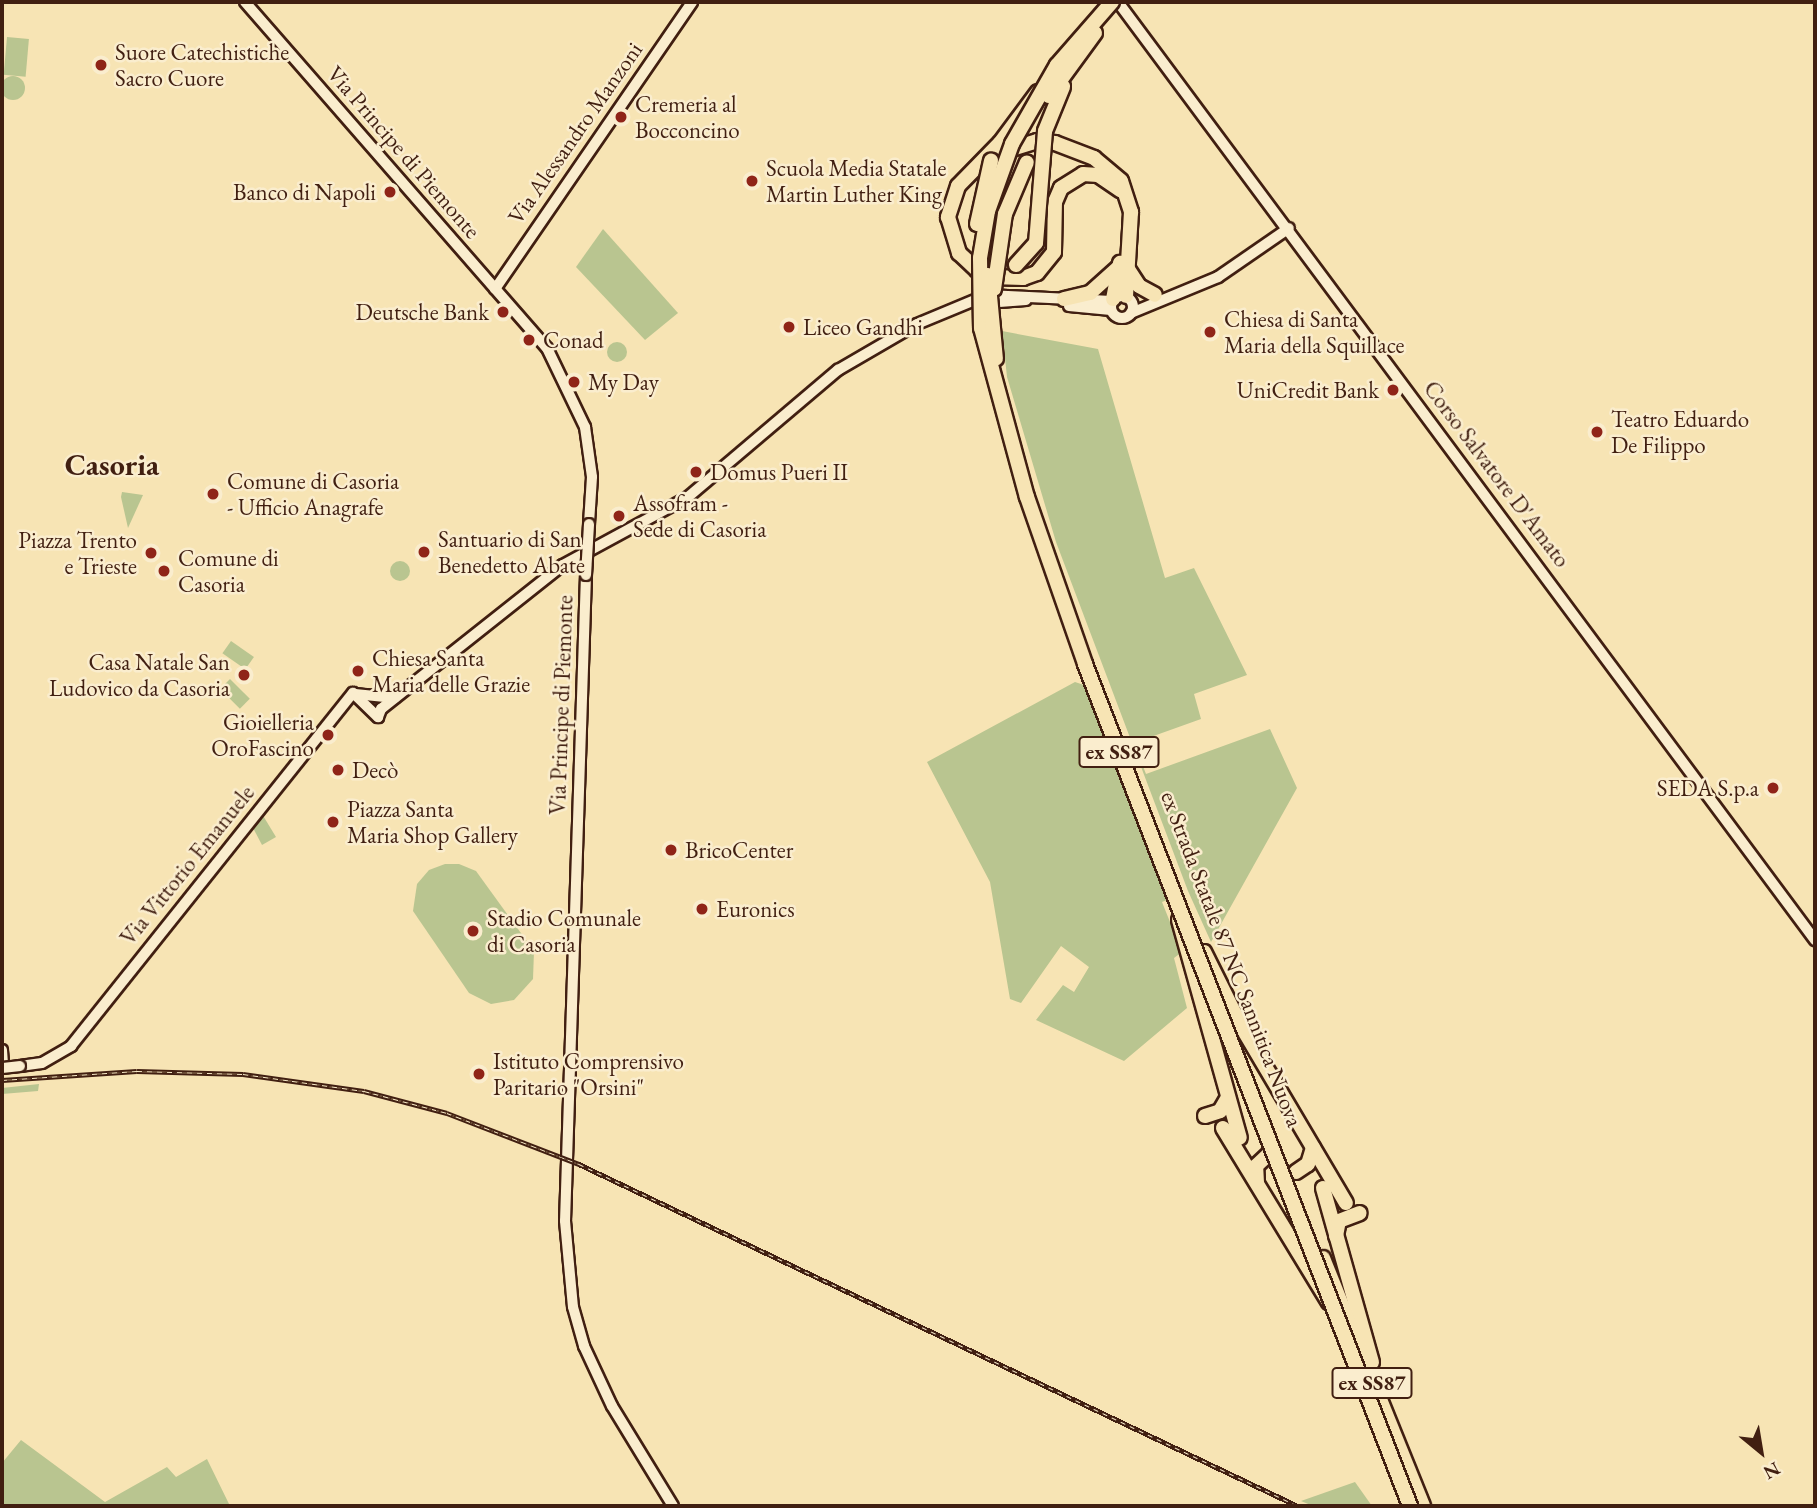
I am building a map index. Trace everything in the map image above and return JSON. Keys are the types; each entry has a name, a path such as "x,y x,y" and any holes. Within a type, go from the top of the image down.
{"highway":[{"name":"ex Strada Statale 87 NC Sannitica Nuova","path":"1112,2 1044,86 1012,144 988,211 978,281 981,328 1027,497 1174,898 1410,1506"},
{"name":"ex Strada Statale 87 NC Sannitica Nuova","path":"1124,2 1077,56 1045,102 997,212 988,260 990,311 996,358 1035,494 1204,952 1387,1421 1423,1506"},
{"path":"1077,56 1045,131 1036,243 1016,265 993,269 961,247 957,227 961,195 991,161 1037,141 1076,149 1111,171 1131,200 1118,301"},
{"path":"1044,86 1000,143 958,186 948,217 961,247 977,270 992,277 1023,278 1037,273 1054,253 1055,202 1061,188 1083,174 1097,175 1120,190"},
{"path":"990,311 1005,214 1027,162 1049,149 1070,151 1095,164 1120,190 1126,206 1124,267 1139,286 1155,295"},
{"path":"981,328 973,263 982,187 991,161"},
{"path":"1064,299 1090,293 1124,267"},
{"path":"1174,898 1240,1138"},
{"path":"1204,952 1240,1024 1346,1203"},
{"path":"1205,1116 1220,1111 1228,1097"},
{"path":"1223,1128 1331,1306"},
{"path":"1296,1172 1308,1164 1312,1147"},
{"path":"1257,1186 1256,1166 1268,1155"},
{"path":"1323,1188 1387,1421"},
{"path":"1336,1238 1339,1221 1360,1213"}],"street":[{"name":"Via Principe di Piemonte","path":"245,2 547,348 573,396 591,454 565,1222 573,1307 589,1358 605,1394 673,1506"},
{"name":"Via Alessandro Manzoni","path":"495,289 692,2"},
{"name":"Corso Salvatore D'Amato","path":"1118,2 1289,228 1815,940"},
{"path":"1118,301 1122,318 1177,292 1218,277 1289,228"},
{"path":"962,305 1008,292 1064,299 1118,301 1131,313"},
{"path":"962,305 1018,299 1118,301 1177,292"},
{"name":"Via Vittorio Emanuele","path":"2,1065 20,1066 52,1059 71,1046 353,693 376,706 396,698 563,565 712,481 758,434 838,370 918,324 962,305"},
{"path":"2,1049 2,1065"}],"green space":[{"path":"7,37 29,39 26,77 4,75"},
{"path":"13,76 22,79 25,88 22,97 13,100 4,97 1,88 4,79"},
{"path":"603,229 678,313 645,340 576,267"},
{"path":"1002,331 1098,349 1165,578 1194,568 1247,675 1194,694 1201,719 1134,743 1146,774 1270,729 1297,788 1211,942 1188,891 1056,542 1007,377"},
{"path":"617,342 624,345 627,352 624,359 617,362 610,359 607,352 610,345"},
{"path":"122,492 143,495 128,528 121,497"},
{"path":"400,561 407,564 410,571 407,578 400,581 393,578 390,571 393,564"},
{"path":"231,641 254,657 245,669 222,653"},
{"path":"230,679 250,699 240,709 220,689"},
{"path":"1075,682 1084,685 1092,708 1097,708 1136,808 1167,900 1162,902 1182,952 1174,958 1187,1008 1124,1061 1036,1020 1063,985 1074,992 1089,967 1061,946 1021,1003 1010,999 990,882 927,762"},
{"path":"262,814 276,837 262,845 252,826"},
{"name":"Stadio Comunale di Casoria","path":"445,864 459,864 476,871 534,951 533,979 514,1000 491,1004 469,993 413,911 417,884 429,870"},
{"path":"39,1084 38,1091 2,1094 2,1088"},
{"path":"21,1440 105,1502 167,1467 176,1477 207,1459 230,1506 2,1506 2,1463"},
{"path":"1355,1482 1372,1506 1313,1506 1301,1501"}],"railway":[{"path":"2,1080 137,1071 243,1074 364,1091 447,1113 579,1164 1298,1506"}],"place":[{"name":"Suore Catechistiche Sacro Cuore","path":"101,65"},
{"name":"Cremeria al Bocconcino","path":"621,117"},
{"name":"Scuola Media Statale Martin Luther King","path":"752,181"},
{"name":"Banco di Napoli","path":"390,192"},
{"name":"Deutsche Bank","path":"503,312"},
{"name":"Liceo Gandhi","path":"789,327"},
{"name":"Chiesa di Santa Maria della Squillace","path":"1210,332"},
{"name":"Conad","path":"529,340"},
{"name":"My Day","path":"574,382"},
{"name":"UniCredit Bank","path":"1393,390"},
{"name":"Teatro Eduardo De Filippo","path":"1597,432"},
{"name":"Domus Pueri II","path":"696,472"},
{"name":"Comune di Casoria - Ufficio Anagrafe","path":"213,494"},
{"name":"Assofram - Sede di Casoria","path":"619,516"},
{"name":"Santuario di San Benedetto Abate","path":"424,552"},
{"name":"Piazza Trento e Trieste","path":"151,553"},
{"name":"Comune di Casoria","path":"164,571"},
{"name":"Chiesa Santa Maria delle Grazie","path":"358,671"},
{"name":"Casa Natale San Ludovico da Casoria","path":"244,675"},
{"name":"Gioielleria OroFascino","path":"328,735"},
{"name":"Decò","path":"338,770"},
{"name":"SEDA S.p.a","path":"1773,788"},
{"name":"Piazza Santa Maria Shop Gallery","path":"333,822"},
{"name":"BricoCenter","path":"671,850"},
{"name":"Euronics","path":"702,909"},
{"name":"Stadio Comunale di Casoria","path":"473,931"},
{"name":"Istituto Comprensivo Paritario \"Orsini\"","path":"479,1074"}],"district":[{"name":"Casoria","path":"112,465"}]}
